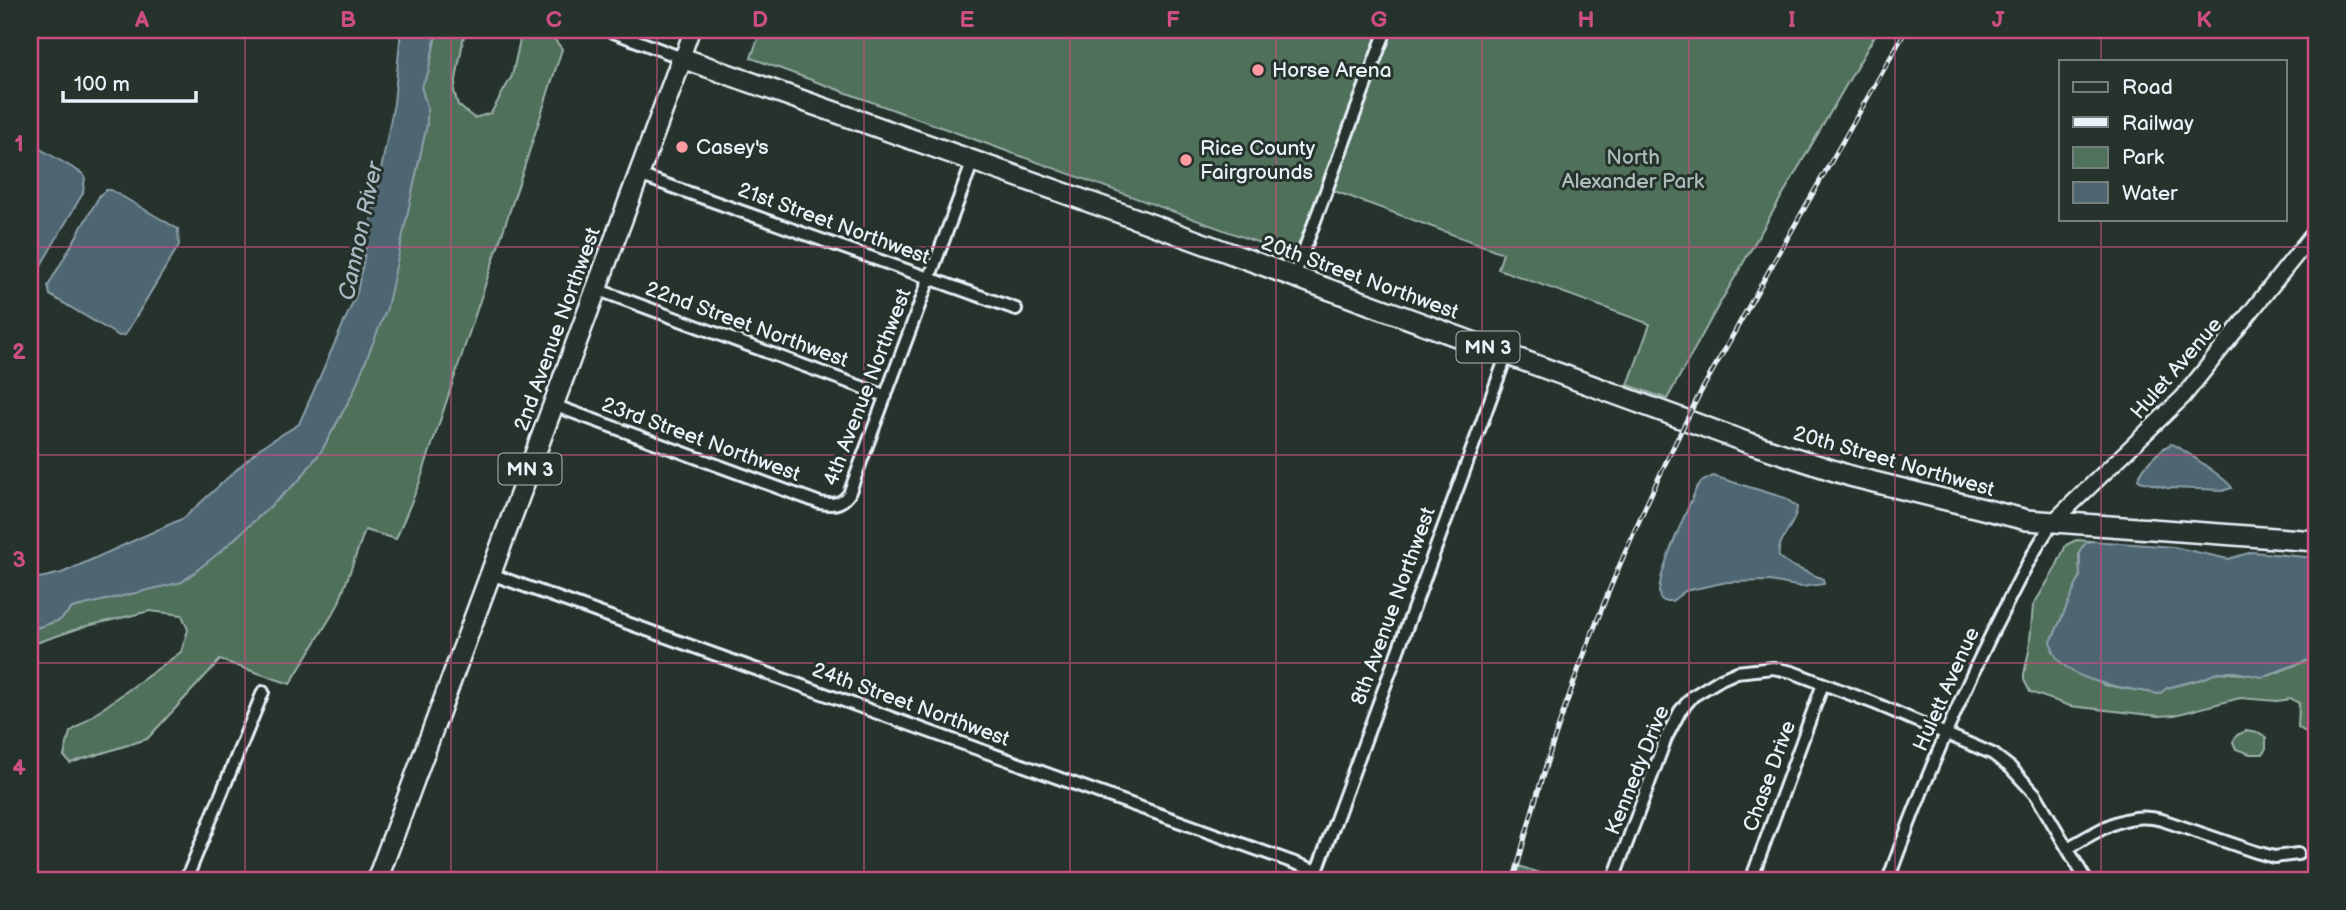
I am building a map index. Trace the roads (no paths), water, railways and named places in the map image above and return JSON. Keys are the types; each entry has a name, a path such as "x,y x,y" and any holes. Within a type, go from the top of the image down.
{"highway":[{"name":"20th Street Northwest","path":"682,58 1814,465 2027,520 2316,541"},
{"name":"2nd Avenue Northwest","path":"377,880 682,58"}],"street":[{"name":"20th Street Northwest","path":"608,30 682,58"},
{"name":"2nd Avenue Northwest","path":"682,58 692,30"},
{"path":"1294,277 1387,30"},
{"name":"4th Avenue Northwest","path":"836,504 849,495 973,161"},
{"name":"21st Street Northwest","path":"639,175 1016,309"},
{"name":"Hulet Avenue","path":"2054,522 2183,397 2316,230"},
{"name":"22nd Street Northwest","path":"596,289 886,396"},
{"name":"8th Avenue Northwest","path":"1317,871 1507,354"},
{"name":"23rd Street Northwest","path":"553,405 820,503 836,504"},
{"name":"Hulett Avenue","path":"1888,880 1946,732 2027,562 2054,522"},
{"name":"24th Street Northwest","path":"491,574 1317,871"},
{"name":"Kennedy Drive","path":"1613,880 1672,723 1693,696 1720,678 1755,668 1792,672 1946,732 1993,754 2011,768 2036,795 2086,880"},
{"name":"Chase Drive","path":"1751,880 1823,684"},
{"path":"186,880 263,692"},
{"path":"2068,848 2110,824 2143,817 2162,820 2265,855 2274,857 2298,854"}],"water":[{"path":"401,30 437,30 428,73 421,87 427,107 427,124 387,308 352,395 322,450 299,480 220,552 182,582 72,608 60,620 30,630 30,580 62,573 184,518 260,448 299,424 357,293 394,103"},
{"path":"30,143 83,174 85,178 83,193 30,284"},
{"path":"111,190 178,229 179,245 125,335 119,336 50,295 48,286 100,195"},
{"path":"2171,444 2203,464 2232,488 2167,488 2140,481 2140,474 2147,464"},
{"path":"1713,476 1785,498 1797,507 1780,544 1779,557 1788,564 1823,579 1824,584 1802,587 1770,581 1727,582 1685,591 1672,601 1660,598 1659,589 1666,561 1679,528 1696,489 1701,482"},
{"path":"2092,541 2174,547 2228,559 2252,552 2316,558 2316,657 2262,677 2218,672 2167,688 2159,694 2113,686 2079,675 2065,667 2056,656 2051,642 2080,577 2080,550"}],"railway":[{"path":"1514,880 1548,758 1568,698 1614,580 1665,464 1704,386 1906,30"}],"place":[{"name":"Horse Arena","path":"1258,70"},
{"name":"Casey's","path":"682,147"},
{"name":"Rice County Fairgrounds","path":"1186,160"}],"park label":[{"name":"North Alexander Park","path":"1633,169"}],"water label":[{"name":"Cannon River","path":"360,231"}]}
